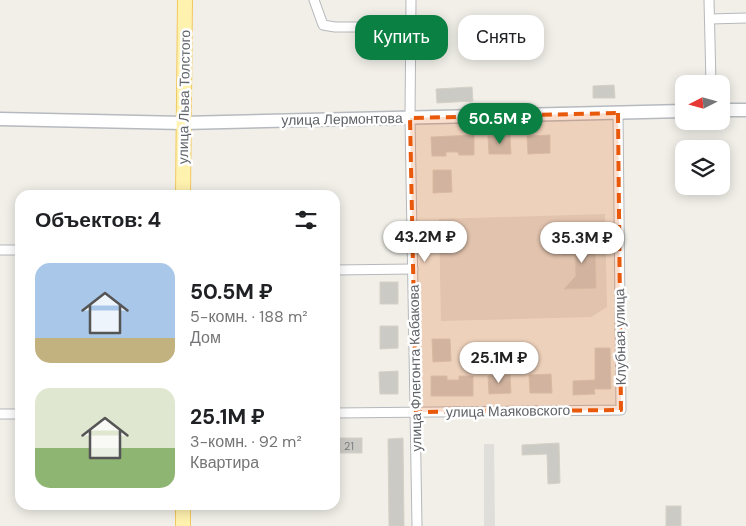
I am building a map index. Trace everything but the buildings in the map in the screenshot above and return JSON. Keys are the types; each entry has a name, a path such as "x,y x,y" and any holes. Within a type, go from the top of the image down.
{"main road":[{"name":"улица Льва Толстого","path":"183,190 185,0"},
{"path":"183,510 183,526"}],"street":[{"path":"314,0 323,25 355,27"},
{"name":"улица Флегонта Кабакова","path":"411,0 410,118 417,526"},
{"path":"709,0 711,75"},
{"path":"710,19 746,18"},
{"path":"730,110 746,110"},
{"name":"улица Лермонтова","path":"0,118 183,122 675,111"},
{"name":"Клубная улица","path":"618,113 621,410"},
{"path":"0,250 15,250"},
{"path":"340,270 414,269"},
{"name":"улица Маяковского","path":"340,413 621,410"},
{"path":"0,414 15,414"}],"highlighted area":[{"path":"618,113 621,410 416,412 410,118"}],"shaded area":[{"path":"605,214 607,307 591,317 441,321 439,219"},
{"path":"484,444 494,444 495,526 484,526"}]}
